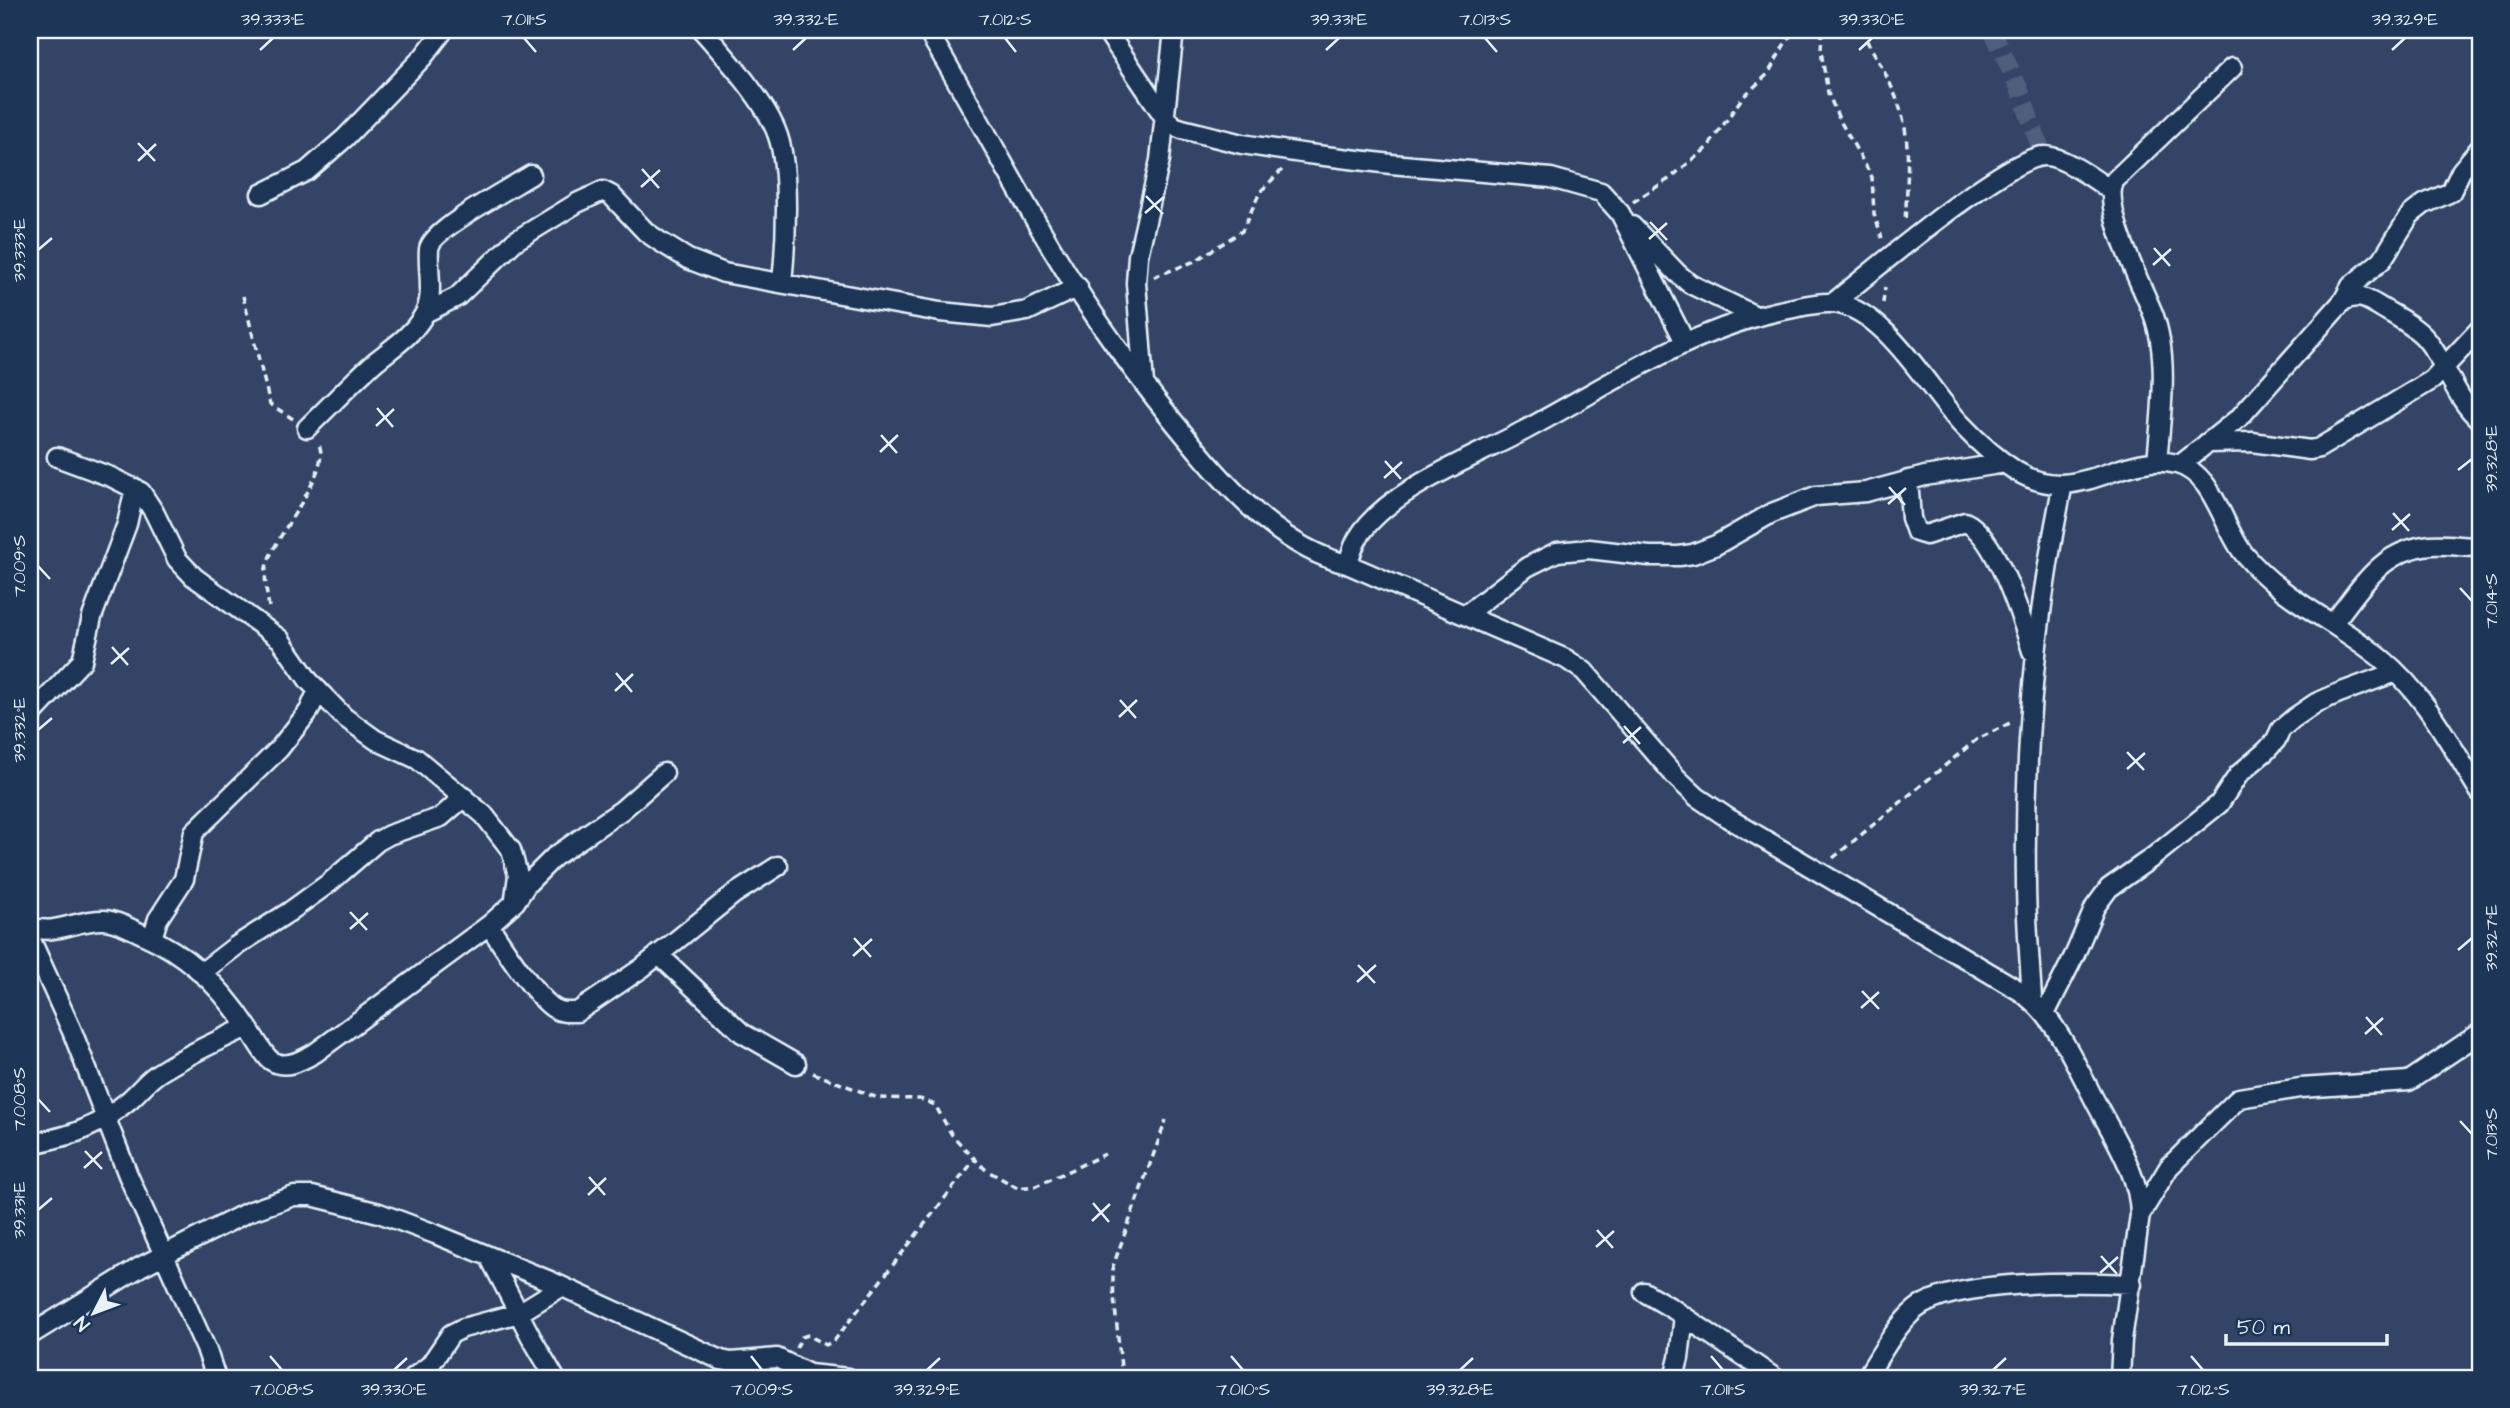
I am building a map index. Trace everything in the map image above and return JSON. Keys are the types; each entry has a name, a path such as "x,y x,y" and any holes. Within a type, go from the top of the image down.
{"street":[{"path":"261,194 307,171 345,138 423,57 444,30"},
{"path":"702,30 764,108 777,133 784,165 786,244 782,282"},
{"path":"927,30 1052,249 1144,384 1180,430 1236,493 1297,544 1566,659 1584,671 1676,777 1697,797 2032,1000 2045,1014 2070,1052 2117,1143 2139,1200 2140,1215 2119,1377"},
{"path":"1106,30 1165,118 1174,127 1206,136 1303,153 1391,164 1552,178 1601,192 1676,273 1690,284 1754,316"},
{"path":"1144,384 1136,283 1138,257 1160,160 1174,30"},
{"path":"2157,461 2162,413 2159,331 2123,243 2110,190 2115,180 2232,68"},
{"path":"2180,465 2241,416 2343,301 2351,286 2382,260 2410,215 2424,204 2451,192 2461,171 2480,148"},
{"path":"1833,303 1978,191 2028,159 2051,156 2110,190"},
{"path":"425,313 430,284 429,250 432,240 531,175"},
{"path":"307,428 376,362 406,338 425,313 457,297 515,241 577,203 603,191 611,195 646,232 688,259 724,273 940,312 992,317 1027,311 1078,287"},
{"path":"1619,212 1685,342"},
{"path":"2343,301 2353,296 2361,296 2409,324 2426,339 2462,400 2480,420"},
{"path":"1347,564 1357,540 1368,524 1399,498 1439,473 1486,451 1685,342 1754,316 1833,303 1861,313 1888,336 1962,425 2005,463 2030,478 2046,484 2093,480 2139,464 2157,461 2180,465 2203,480 2235,541 2256,567 2288,597 2333,623 2396,672 2422,701 2480,792"},
{"path":"2207,443 2252,442 2310,450 2319,448 2421,387 2444,368 2480,329"},
{"path":"57,457 135,488 155,512 184,567 286,645 318,690 344,718 362,731 416,759 484,815 512,850 518,874 515,902"},
{"path":"1465,615 1527,567 1558,552 1590,549 1648,556 1693,554 1716,545 1772,513 1816,496 1866,492 1908,480 2005,463"},
{"path":"1908,480 1911,518 1917,533 1926,535 1952,524 1965,522 1979,531 2011,590 2035,657"},
{"path":"2032,1000 2026,882 2031,713 2043,591 2063,484"},
{"path":"30,716 82,661 92,617 127,524 135,488"},
{"path":"2333,623 2375,569 2386,560 2409,550 2432,545 2480,547"},
{"path":"2045,1014 2095,907 2109,888 2153,858 2219,804 2239,774 2272,745 2281,729 2303,711 2339,692 2396,672"},
{"path":"152,938 158,919 184,879 194,832 279,749 309,711 318,690"},
{"path":"30,927 53,930 87,921 106,920 152,938 190,961 247,1027 261,1050 274,1064 288,1065 300,1062 372,1013 489,925 515,902 527,884 554,857 622,810 664,773"},
{"path":"201,973 236,946 289,912 384,837 442,817 464,797"},
{"path":"489,925 513,962 553,1008 564,1012 577,1012 598,1000 734,894 778,866"},
{"path":"30,938 107,1116 128,1175 207,1351 216,1378"},
{"path":"658,954 742,1033 796,1064"},
{"path":"30,1144 75,1135 90,1128 128,1102 160,1072 209,1044 247,1027"},
{"path":"2140,1215 2169,1167 2239,1098 2300,1088 2409,1081 2480,1033"},
{"path":"30,1335 140,1267 248,1212 294,1196 312,1196 379,1213 489,1256 721,1360 731,1362 777,1358 809,1374 848,1378"},
{"path":"489,1256 555,1378"},
{"path":"1866,1378 1909,1315 1921,1306 1944,1297 2007,1285 2077,1282 2132,1284"},
{"path":"413,1378 430,1365 446,1338 454,1332 519,1313 561,1287"},
{"path":"1644,1292 1775,1378"},
{"path":"1674,1378 1684,1316"}],"path":[{"path":"1619,212 1669,179 1708,147 1742,98 1768,74 1788,38 1799,30"},
{"path":"1822,30 1821,51 1828,93 1872,177 1874,214 1896,253"},
{"path":"1860,30 1889,82 1904,124 1907,183 1896,253 1882,315 1888,336"},
{"path":"1136,283 1195,261 1232,239 1248,222 1261,192 1303,153"},
{"path":"243,296 270,404 307,428 321,448 321,458 309,489 281,533 266,568 272,633"},
{"path":"1817,870 1904,802 1976,740 2031,713"},
{"path":"796,1064 832,1082 878,1098 920,1099 935,1105 952,1135 975,1159 986,1170 1018,1188 1036,1186 1105,1154"},
{"path":"1122,1378 1113,1266 1166,1120"},
{"path":"788,1362 802,1337 808,1335 826,1345 834,1341 975,1159"}],"tunnel":[{"path":"1992,30 2019,88 2043,155"}]}
